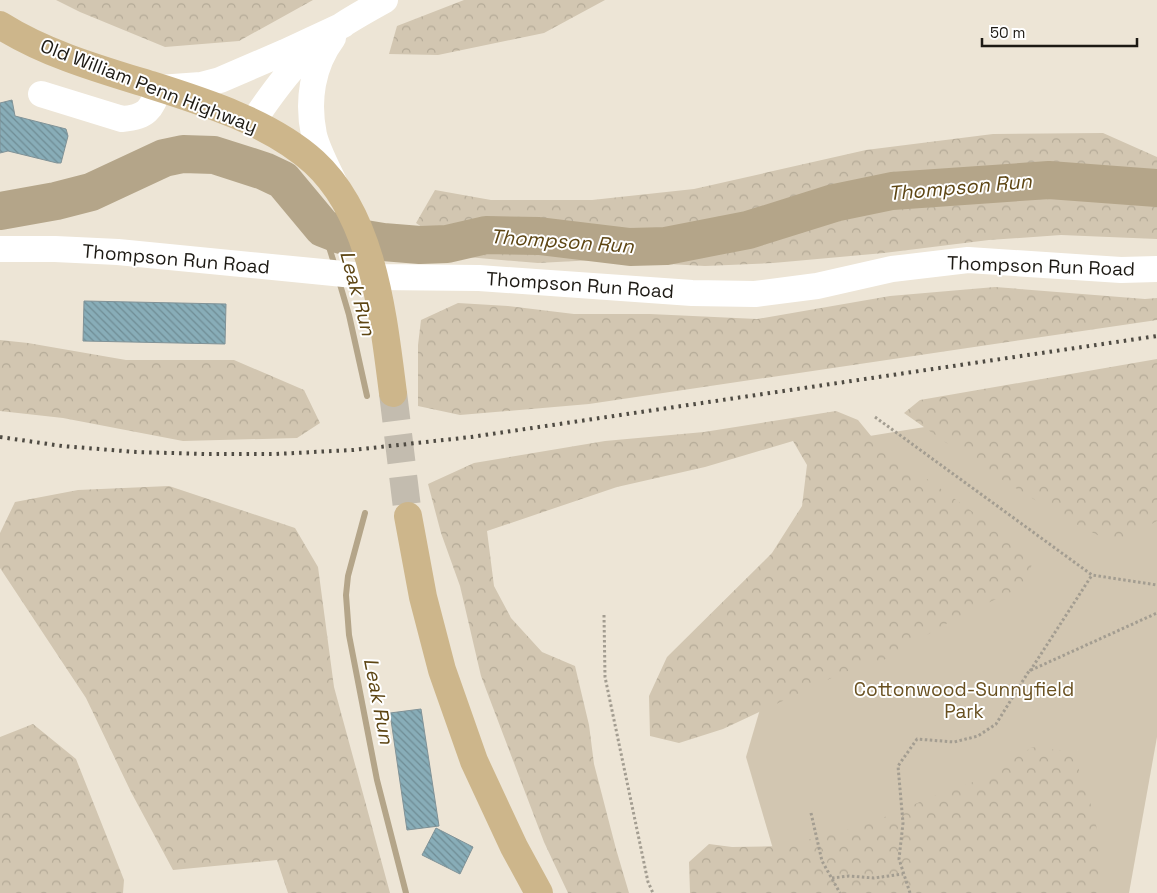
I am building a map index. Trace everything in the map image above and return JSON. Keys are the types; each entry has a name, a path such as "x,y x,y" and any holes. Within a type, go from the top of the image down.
{"main road":[{"name":"Old William Penn Highway","path":"0,26 50,51 252,122 288,143 314,162 337,190 354,218 385,334 393,393"},
{"path":"408,516 423,597 442,670 474,761 514,847 540,893"}],"street":[{"path":"252,122 272,93 305,55 329,34 385,0"},
{"path":"41,94 122,119 136,118 145,114 152,107 159,88 201,85 220,80 343,25"},
{"path":"337,190 314,135 312,85 317,65 326,46 343,25"},
{"name":"Thompson Run Road","path":"0,249 118,252 319,272 367,268 692,293 755,294 817,286 892,269 968,260 1121,270 1157,268"}],"path":[{"path":"875,417 1092,575 1157,585"},
{"path":"910,893 898,859 903,823 898,766 917,739 954,742 978,736 996,724 1092,575"},
{"path":"1029,671 1157,613"},
{"path":"604,615 605,677 648,882 652,893"},
{"path":"811,813 822,862 840,893"},
{"path":"832,878 849,876 874,878 904,874"}],"green space":[{"path":"56,0 313,0 239,41 165,47 80,12"},
{"path":"464,0 605,0 544,33 438,55 389,54 397,26"},
{"path":"1103,133 1157,157 1157,239 1061,235 989,240 884,253 773,263 705,266 595,260 538,263 467,257 416,223 435,190 491,200 592,200 694,189 866,150 993,134"},
{"path":"995,287 1145,299 1157,298 1157,320 589,404 460,415 418,406 418,345 421,320 458,303 508,306 574,314 650,314 757,319 890,296"},
{"path":"0,340 126,360 234,360 304,390 320,423 297,438 183,441 63,418 0,411"},
{"path":"1157,359 1157,521 1115,544 1066,519 975,463 904,413 920,400"},
{"name":"Cottonwood-Sunnyfield Park","path":"1157,389 1157,737 1129,893 786,893 746,757 839,441"},
{"path":"836,411 858,420 885,453 909,466 1009,538 1032,562 1028,584 958,617 882,661 842,673 723,729 679,743 650,736 649,696 667,657 772,553 802,506 807,465 793,441 705,467 617,487 487,531 494,586 511,618 542,652 575,666 589,725 594,764 629,893 568,893 544,842 481,676 460,586 441,533 428,484 474,463 605,441 704,432"},
{"path":"169,486 295,528 318,567 334,687 390,893 288,893 277,860 173,870 131,792 86,698 0,568 0,533 15,502 78,490"},
{"path":"33,724 76,759 124,880 123,893 0,893 0,737"},
{"path":"1032,747 1072,752 1087,790 1099,837 1099,893 690,893 689,862 709,844 732,847 784,846 868,824 941,793 985,778"}],"building":[{"path":"12,100 15,116 66,129 68,136 61,163 8,151 0,153 0,103"},
{"path":"84,301 226,304 225,344 83,341"},
{"path":"421,709 439,826 407,830 390,713"},
{"path":"436,828 473,847 460,874 422,855"}],"waterway":[{"name":"Thompson Run","path":"0,211 56,201 91,192 164,158 183,154 214,155 264,171 283,180 323,228 341,235 383,242 420,245 447,244 486,235 539,236 630,247 666,246 748,230 834,203 892,191 1049,180 1157,188"},
{"name":"Leak Run","path":"323,228 335,266"},
{"name":"Leak Run","path":"339,281 349,315 367,396"},
{"name":"Leak Run","path":"365,513 348,576 346,595 349,635 377,780 406,893"}],"tunnel":[{"path":"393,393 408,516"}],"railway":[{"path":"0,437 62,446 136,452 275,454 353,450 471,437 1157,336"}]}
